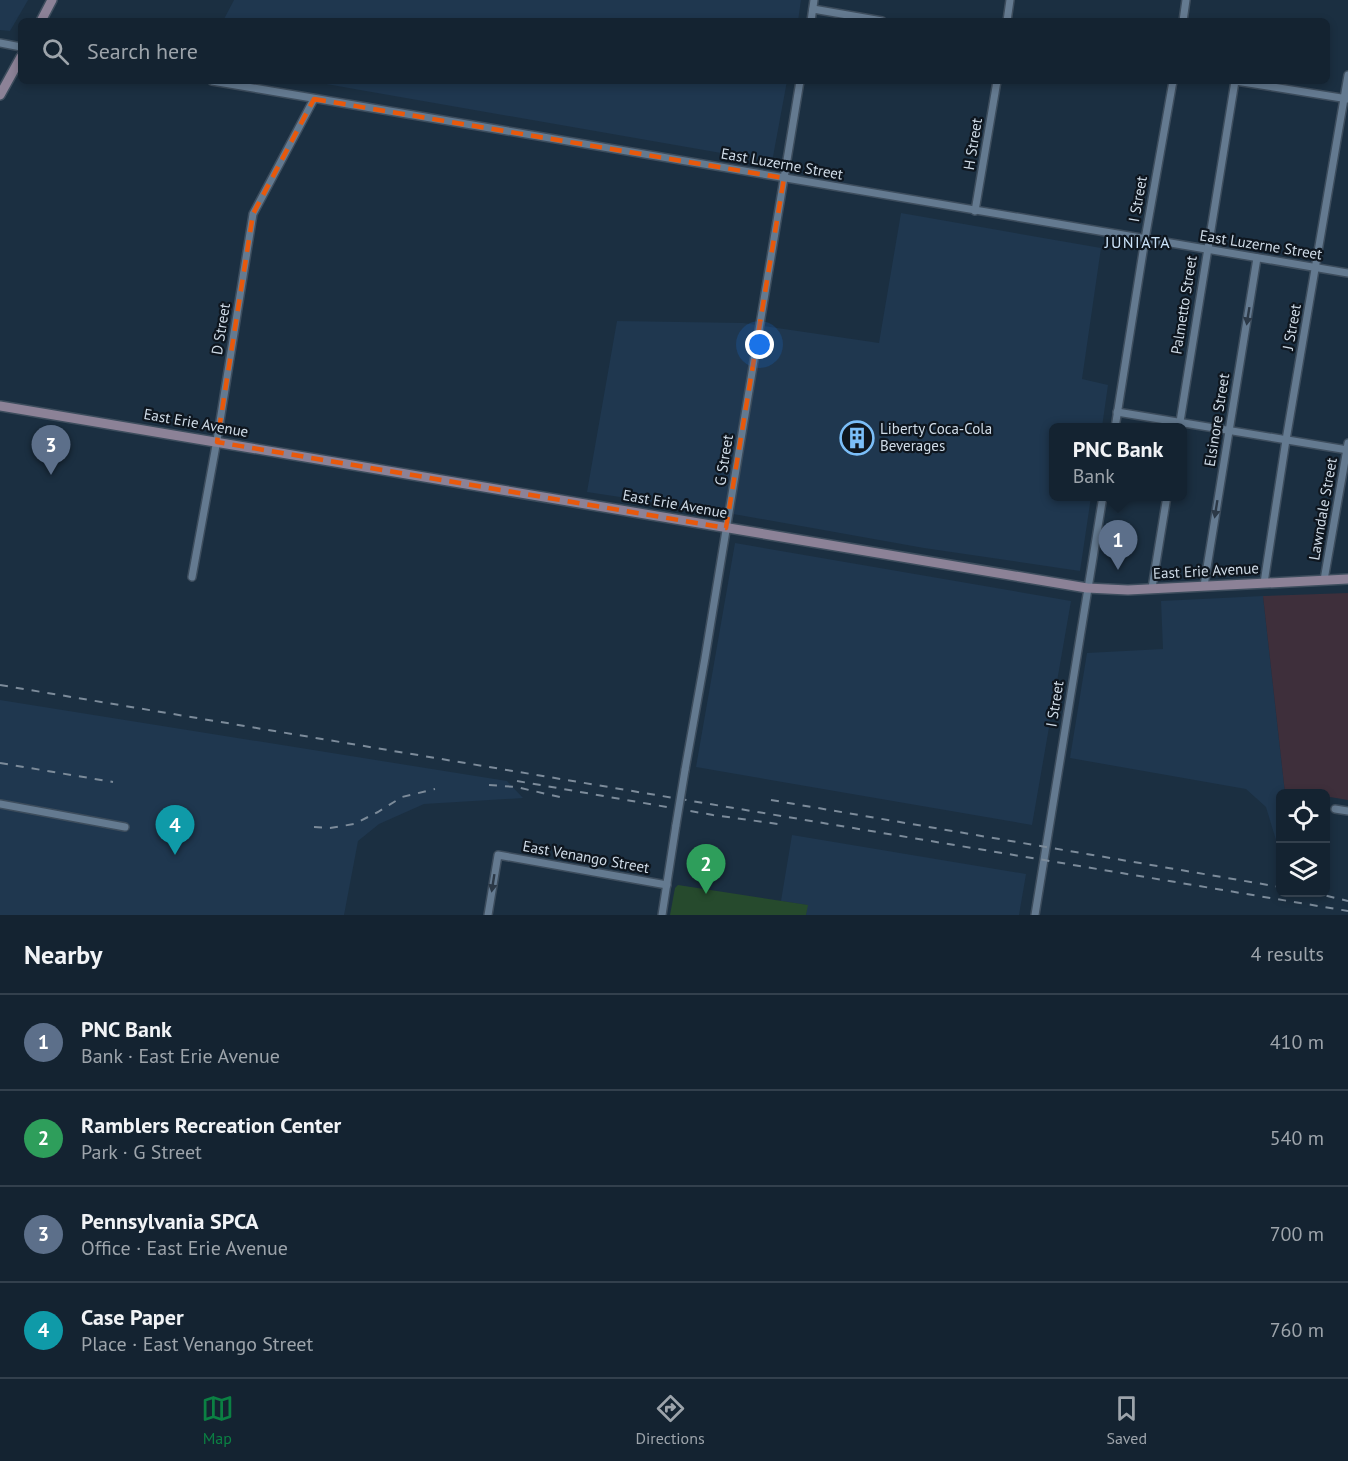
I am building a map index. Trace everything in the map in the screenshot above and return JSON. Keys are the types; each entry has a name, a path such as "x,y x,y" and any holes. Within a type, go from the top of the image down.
{"main road":[{"path":"42,18 52,0"},
{"path":"0,95 18,62"},
{"name":"East Erie Avenue","path":"0,406 1087,588 1113,590 1348,579"}],"street":[{"path":"812,18 814,0"},
{"path":"1007,18 1010,0"},
{"path":"1183,18 1186,0"},
{"path":"813,9 865,18"},
{"path":"0,43 18,46"},
{"name":"J Street","path":"1264,583 1286,440 1346,99 1348,75"},
{"name":"East Luzerne Street","path":"229,84 1348,273"},
{"name":"G Street","path":"662,915 800,84"},
{"name":"H Street","path":"975,211 996,84"},
{"name":"I Street","path":"1116,423 1172,84"},
{"name":"Palmetto Street","path":"1179,423 1235,84"},
{"path":"1254,84 1346,99"},
{"name":"D Street","path":"192,577 217,442 253,214 314,99"},
{"name":"Elsinore Street","path":"1204,586 1257,258"},
{"path":"1118,412 1170,423"},
{"path":"1187,426 1348,448"},
{"name":"Lawndale Street","path":"1324,580 1348,448"},
{"name":"I Street","path":"1035,915 1102,501"},
{"path":"1152,588 1166,501"},
{"path":"0,804 125,827"},
{"path":"1335,809 1348,811"},
{"name":"East Venango Street","path":"490,915 498,855 667,885"}],"highlighted area":[{"path":"314,99 784,178 726,528 217,442 253,214"}],"shaded area":[{"path":"0,0 28,0 10,31 0,30"},
{"path":"234,0 801,0 798,18 225,18"},
{"path":"326,84 786,84 772,162"},
{"path":"901,213 1101,248 1082,379 1108,385 1103,423 1049,423 1049,501 1090,501 1080,571 924,548 739,515 587,492 617,321 743,323 879,343"},
{"path":"735,543 1071,601 1032,825 696,767"},
{"path":"1348,593 1348,800 1330,797 1330,789 1285,789 1263,596"},
{"path":"1263,596 1285,789 1276,789 1276,840 1266,807 1246,789 1070,758 1087,653 1163,649 1161,601"},
{"path":"0,700 507,781 523,798 424,804 379,824 358,841 344,915 0,915"},
{"path":"792,835 1026,874 1019,915 806,915 807,905 781,901"}],"green space":[{"path":"678,885 808,905 806,915 670,915 675,888"}],"railway":[{"path":"0,685 1348,911"},
{"path":"0,763 113,782"},
{"path":"517,781 778,824"},
{"path":"489,785 516,787 560,797"},
{"path":"314,827 330,828 354,824 402,797 435,789"},
{"path":"771,800 1276,886"},
{"path":"1330,897 1348,901"}],"place":[{"name":"Liberty Coca-Cola Beverages","path":"857,438"},
{"name":"Pennsylvania SPCA","path":"51,475"},
{"name":"PNC Bank","path":"1118,570"},
{"name":"Case Paper","path":"175,855"},
{"name":"Ramblers Recreation Center","path":"706,894"}],"district":[{"name":"JUNIATA","path":"1138,242"}]}
